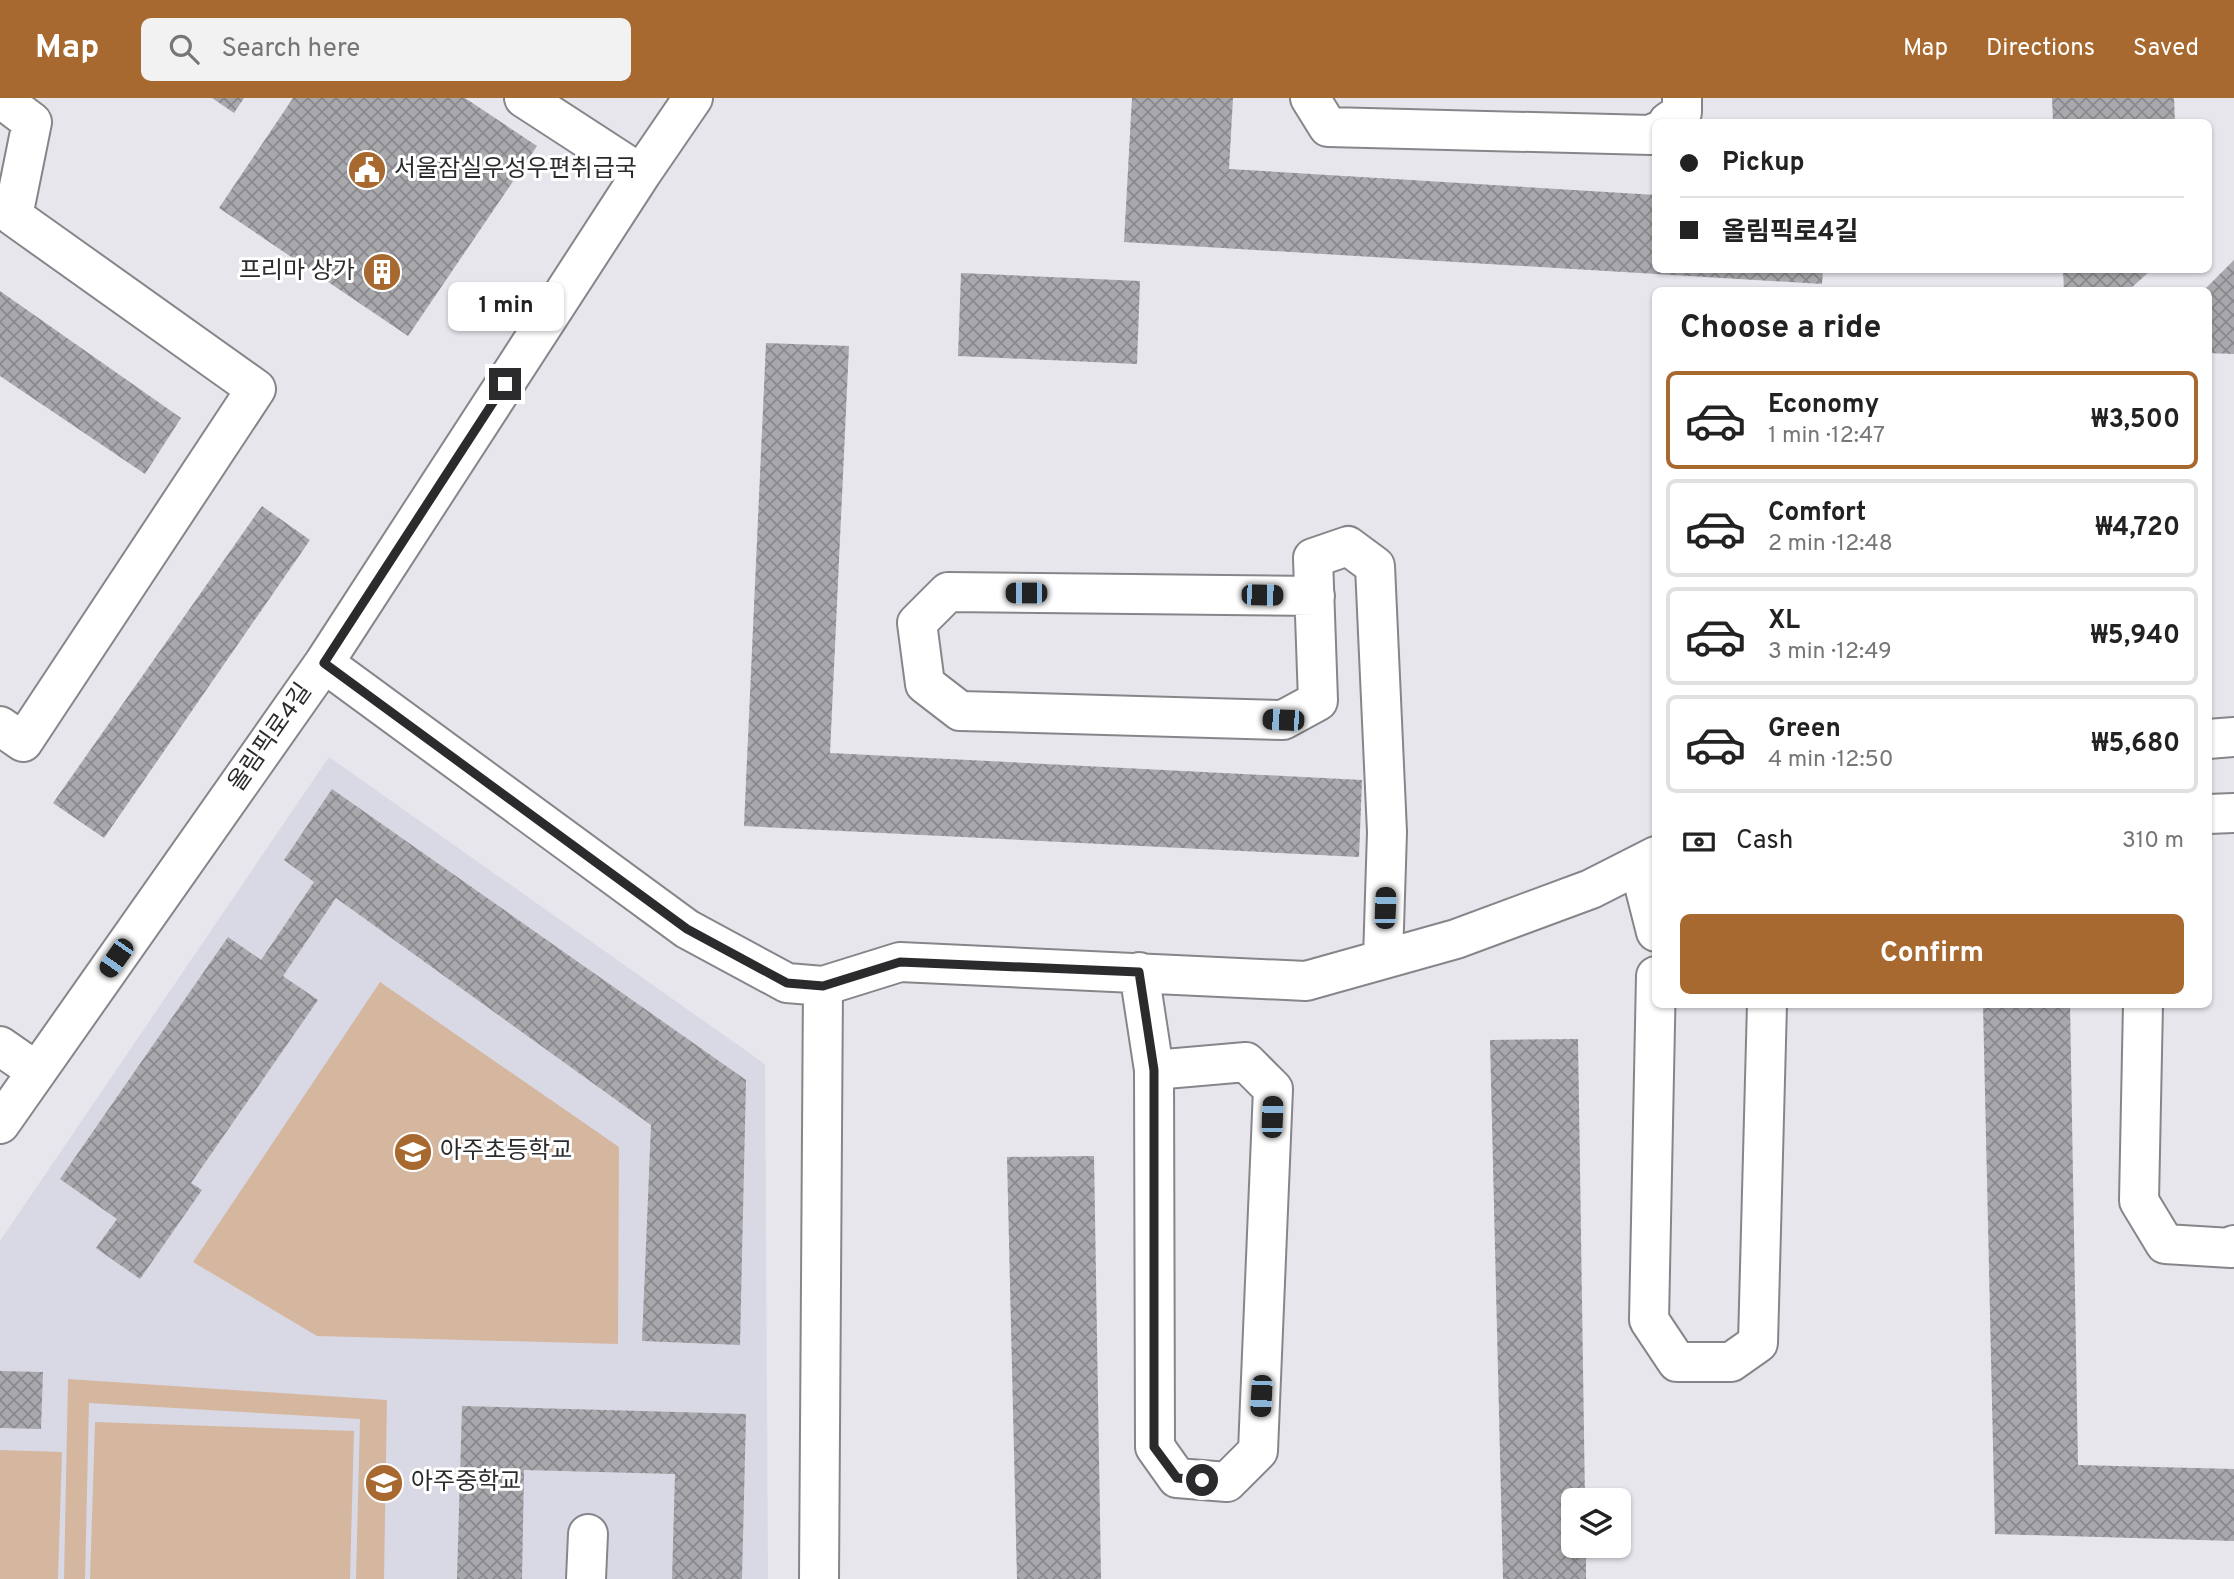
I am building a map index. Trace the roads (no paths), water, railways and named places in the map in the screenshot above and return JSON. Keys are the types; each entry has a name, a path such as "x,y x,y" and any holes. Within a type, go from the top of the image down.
{"street":[{"path":"0,98 32,122 13,216 256,389 23,742 0,726"},
{"path":"524,98 641,174"},
{"name":"올림픽로4길","path":"0,1124 324,663 693,98"},
{"path":"1310,98 1328,127 1652,134"},
{"path":"1672,119 1682,112 1682,98"},
{"path":"1315,596 948,592 917,623 925,684 960,711 1283,720 1318,701 1315,596 1313,558 1348,546 1375,566 1387,832 1383,960"},
{"path":"324,663 687,929 787,983 823,986 900,962 1306,981 1480,930 1591,889 1647,861 1652,900"},
{"path":"2212,739 2234,737"},
{"path":"2212,814 2234,813"},
{"path":"1139,972 1154,1070 1154,1447 1177,1478 1227,1482 1258,1451 1273,1089 1246,1062 1154,1070"},
{"path":"819,1579 823,986"},
{"path":"1655,1008 1650,1320 1677,1362 1731,1362 1758,1343 1767,1008"},
{"path":"2143,1008 2139,1201 2165,1244 2231,1248 2234,1245"},
{"path":"0,1046 36,1071"},
{"path":"586,1579 588,1534"}],"place":[{"name":"서울잠실우성우편취급국","path":"367,170"},
{"name":"프리마 상가","path":"382,272"},
{"name":"아주초등학교","path":"413,1152"},
{"name":"아주중학교","path":"384,1483"}]}
